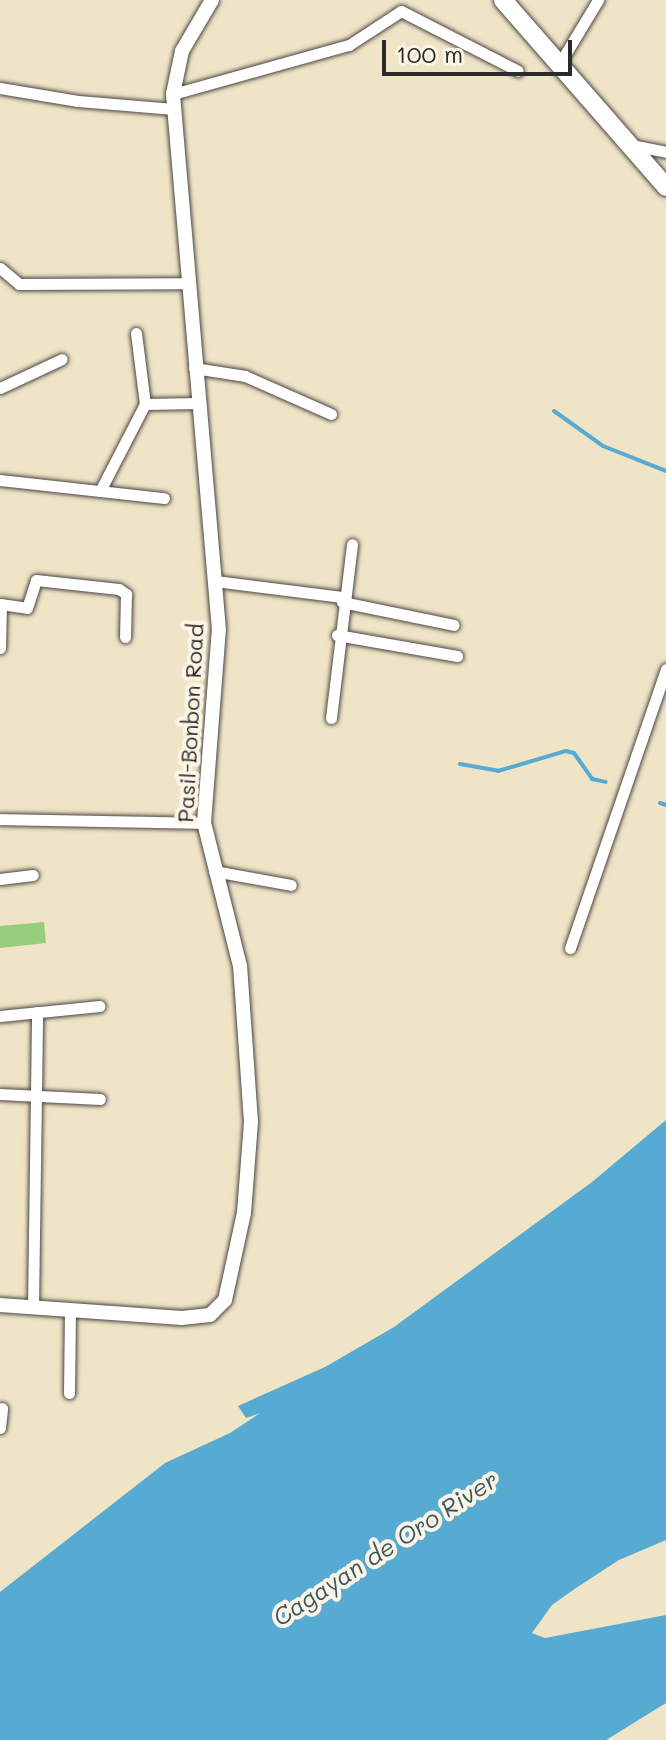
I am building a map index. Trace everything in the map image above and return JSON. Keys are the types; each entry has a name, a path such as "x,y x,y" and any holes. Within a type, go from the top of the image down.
{"main road":[{"path":"503,0 666,187"}],"street":[{"name":"Pasil-Bonbon Road","path":"0,1305 198,1318 220,1309 225,1300 244,1213 251,1122 240,966 204,823 220,664 186,283 174,102 182,51 212,0"},
{"path":"560,63 598,0"},
{"path":"0,88 78,101 174,102 349,45 401,11 518,71"},
{"path":"630,145 666,152"},
{"path":"0,268 19,284 186,283"},
{"path":"100,491 145,404 136,333"},
{"path":"0,388 62,359"},
{"path":"194,368 245,376 331,414"},
{"path":"145,404 198,403"},
{"path":"0,480 164,498"},
{"path":"331,718 337,635 352,544"},
{"path":"0,648 1,604 27,608 36,580 119,589 126,594 125,637"},
{"path":"215,581 342,599 454,625"},
{"path":"337,635 457,656"},
{"path":"570,948 666,669"},
{"path":"0,819 204,823"},
{"path":"214,871 291,885"},
{"path":"0,879 33,875"},
{"path":"0,1016 100,1006"},
{"path":"33,1308 37,1012"},
{"path":"0,1094 100,1099"},
{"path":"69,1393 70,1310"},
{"path":"0,1428 2,1408"}],"green space":[{"path":"44,922 46,943 0,948 0,926"}],"water":[{"name":"Cagayan de Oro River","path":"666,1120 666,1540 619,1560 576,1588 552,1605 532,1633 545,1638 666,1615 666,1703 606,1740 0,1740 0,1592 165,1463 230,1433 260,1413 246,1418 238,1406 325,1367 394,1327 592,1182"}],"waterway":[{"path":"554,411 603,446 666,471"},
{"path":"460,764 498,771 566,751 574,753 592,779 606,782"},
{"path":"660,803 666,805"}]}
